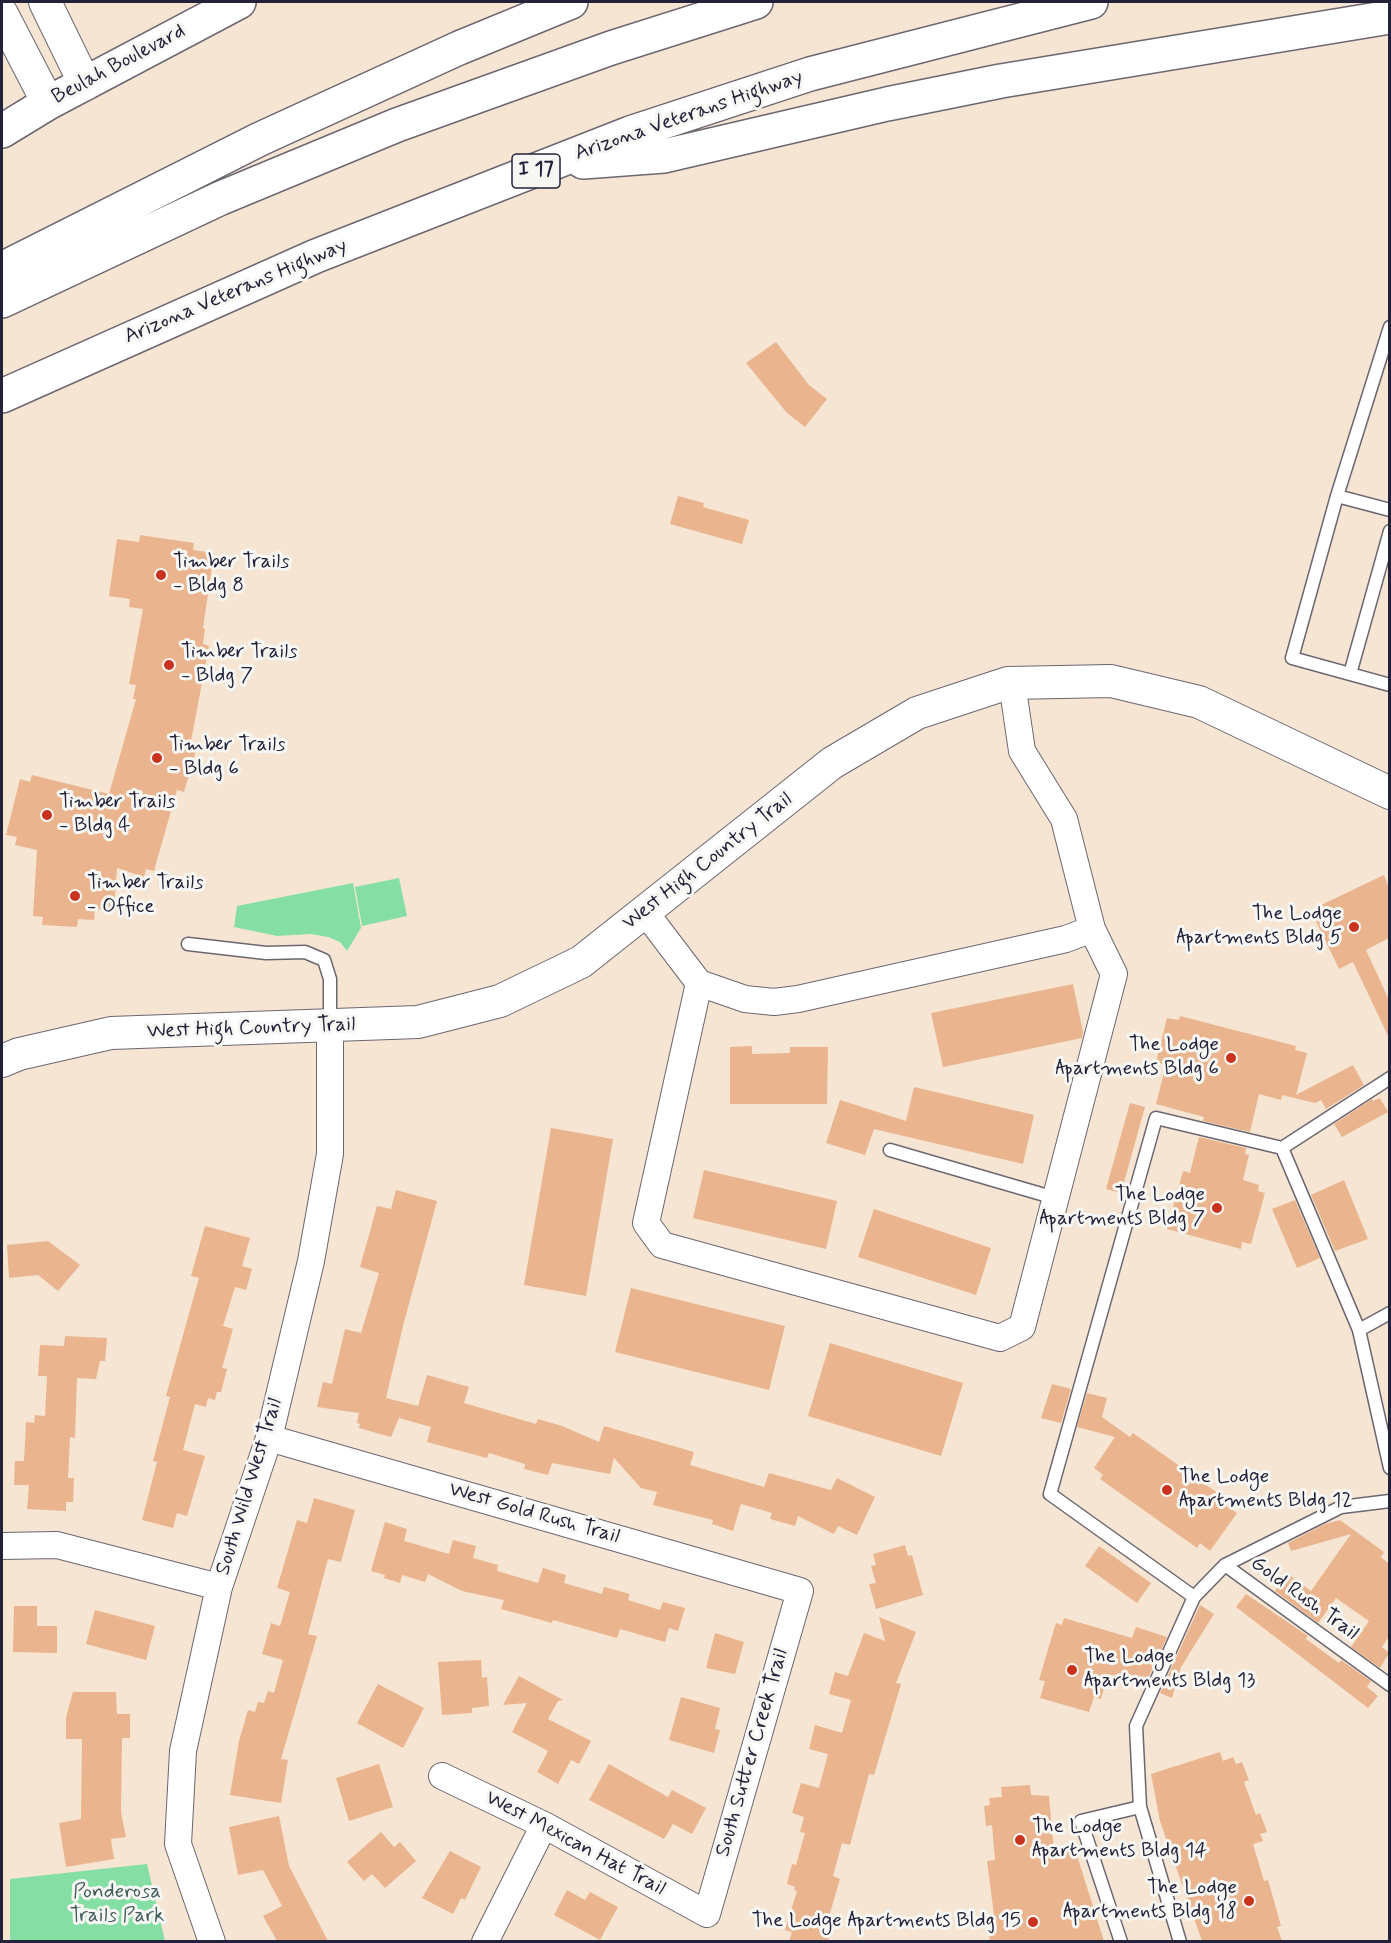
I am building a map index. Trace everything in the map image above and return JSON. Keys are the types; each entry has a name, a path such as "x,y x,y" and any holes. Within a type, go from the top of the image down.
{"main road":[{"name":"Beulah Boulevard","path":"2,131 48,103 239,2"},
{"path":"2,269 260,139 459,48 571,2"},
{"path":"2,301 221,198 397,125 611,48 756,2"},
{"name":"Arizona Veterans Highway","path":"2,396 45,374 316,256 630,133 810,74 1090,2"},
{"path":"551,165 664,156 887,104 1001,81 1389,17"}],"street":[{"path":"45,2 85,84"},
{"path":"2,14 48,103"},
{"name":"West High Country Trail","path":"2,1061 19,1054 111,1033 330,1027 418,1022 500,1001 581,962 832,764 917,713 1012,683 1111,681 1199,702 1389,793"},
{"path":"699,983 646,1222 662,1245 1000,1338 1022,1327 1114,974 1092,929 1064,819 1022,751 1012,683"},
{"path":"645,912 699,983 745,999 774,1002 798,999 1066,939 1092,929"},
{"name":"South Wild West Trail","path":"212,1941 178,1844 183,1751 219,1587 269,1438 311,1261 330,1154 330,1027"},
{"name":"West Gold Rush Trail","path":"269,1438 800,1591"},
{"path":"2,1546 57,1545 219,1587"},
{"name":"South Sutter Creek Trail","path":"707,1914 800,1591"},
{"name":"West Mexican Hat Trail","path":"442,1776 544,1825 707,1914"},
{"path":"485,1941 544,1825"}],"lane":[{"path":"1389,327 1337,496 1292,658 1389,685"},
{"path":"1337,496 1389,510"},
{"path":"1350,674 1389,531"},
{"path":"188,944 266,953 305,952 324,960 330,979 330,1027"},
{"path":"1194,1597 1050,1494 1156,1118 1282,1148 1389,1078"},
{"path":"1282,1148 1359,1330 1389,1468"},
{"path":"890,1150 1055,1198"},
{"path":"1359,1330 1389,1314"},
{"path":"1180,1941 1140,1807 1136,1726 1194,1597 1225,1565 1341,1507 1389,1501"},
{"name":"Gold Rush Trail","path":"1225,1565 1389,1685"},
{"path":"1121,1941 1081,1821 1140,1807"}],"green space":[{"path":"399,878 407,916 362,926 355,887"},
{"path":"353,883 361,928 347,951 340,942 328,937 311,934 277,936 234,927 237,906"},
{"name":"Ponderosa Trails Park","path":"147,1864 165,1941 10,1941 10,1879"}],"building":[{"path":"776,342 809,385 827,399 805,427 787,413 746,363"},
{"path":"678,496 704,503 703,507 749,520 742,544 670,524"},
{"path":"140,535 194,543 193,550 214,553 203,628 205,629 203,644 209,646 191,741 198,743 184,792 177,790 154,871 146,869 144,877 117,868 114,910 95,909 94,920 78,919 77,927 42,925 43,917 33,916 37,850 15,845 17,837 6,835 20,779 30,782 32,775 109,794 136,699 133,699 136,685 129,684 143,609 129,607 130,599 109,596 117,539 139,542"},
{"name":"The Lodge Apartments Bldg 5","path":"1384,875 1389,888 1389,938 1366,950 1389,1000 1389,1038 1353,962 1339,969 1313,915 1319,912 1317,907"},
{"path":"1073,984 1083,1032 1082,1038 943,1067 931,1013"},
{"path":"1180,1016 1296,1046 1295,1050 1307,1053 1296,1095 1353,1065 1364,1085 1326,1109 1321,1100 1315,1103 1282,1095 1281,1100 1259,1094 1250,1132 1203,1121 1204,1117 1156,1104 1166,1065 1156,1062 1167,1018 1179,1020"},
{"path":"752,1046 752,1054 790,1053 790,1047 828,1047 827,1104 730,1104 730,1047"},
{"path":"914,1087 1034,1115 1023,1164 874,1129 865,1155 826,1143 840,1100 906,1121"},
{"path":"1380,1098 1388,1112 1342,1137 1334,1124 1372,1099 1373,1101"},
{"path":"1130,1103 1145,1107 1121,1193 1106,1189"},
{"path":"551,1128 613,1139 586,1296 524,1285"},
{"name":"The Lodge Apartments Bldg 7","path":"1199,1137 1246,1148 1245,1154 1249,1155 1243,1180 1259,1185 1258,1191 1265,1193 1251,1244 1242,1242 1241,1249 1167,1229 1183,1171 1190,1173"},
{"path":"704,1170 837,1201 826,1249 693,1218"},
{"path":"1344,1180 1368,1239 1335,1251 1311,1195"},
{"path":"396,1190 437,1201 386,1398 418,1406 427,1375 469,1387 464,1403 536,1424 538,1419 562,1426 599,1442 604,1426 694,1452 690,1465 764,1487 769,1473 831,1490 837,1478 875,1497 857,1535 838,1526 834,1534 798,1516 795,1526 770,1519 772,1513 741,1504 733,1531 712,1524 713,1520 653,1505 657,1492 641,1488 614,1458 610,1474 552,1463 548,1475 524,1469 525,1464 489,1453 487,1458 427,1442 431,1427 399,1418 391,1437 359,1428 360,1424 357,1423 359,1413 317,1407 323,1382 332,1384 345,1329 361,1333 379,1273 360,1267 377,1206 391,1209"},
{"path":"1295,1200 1320,1258 1297,1268 1272,1209"},
{"path":"874,1209 991,1248 976,1295 858,1257"},
{"path":"205,1226 250,1238 242,1266 252,1269 246,1290 235,1287 223,1326 233,1329 222,1368 227,1369 221,1392 217,1392 215,1400 208,1398 206,1407 195,1404 183,1450 205,1456 187,1516 177,1513 173,1528 142,1520 157,1462 153,1461 170,1397 166,1396 199,1278 191,1276"},
{"path":"48,1241 80,1265 58,1291 38,1275 9,1278 7,1245"},
{"path":"631,1288 785,1326 769,1390 615,1352"},
{"path":"65,1336 107,1338 105,1361 100,1361 96,1379 77,1378 75,1438 70,1437 68,1478 74,1478 73,1502 66,1502 66,1511 27,1509 29,1485 14,1485 15,1461 24,1461 26,1422 34,1423 35,1415 45,1416 47,1376 38,1376 40,1345 64,1346"},
{"path":"830,1343 963,1383 941,1456 808,1416"},
{"path":"1052,1384 1071,1389 1061,1423 1041,1418"},
{"name":"The Lodge Apartments Bldg 12","path":"1087,1393 1107,1398 1102,1417 1130,1437 1133,1433 1229,1501 1226,1506 1237,1513 1210,1551 1200,1543 1197,1548 1100,1479 1103,1475 1094,1468 1115,1437 1077,1427"},
{"path":"314,1498 355,1510 341,1562 328,1559 308,1634 317,1636 281,1759 288,1760 281,1803 230,1795 239,1741 248,1710 255,1712 258,1702 264,1703 268,1691 274,1693 283,1660 262,1654 271,1623 280,1626 290,1592 277,1588 297,1520 307,1523"},
{"path":"1340,1520 1384,1552 1381,1557 1389,1564 1389,1636 1382,1647 1389,1653 1380,1668 1351,1647 1369,1621 1336,1598 1318,1623 1275,1591 1288,1574 1311,1591 1351,1534 1291,1551 1288,1543 1325,1524"},
{"path":"385,1522 407,1529 404,1541 449,1554 453,1540 476,1546 473,1558 498,1565 497,1571 538,1583 543,1568 566,1575 564,1583 602,1594 604,1587 630,1594 628,1600 660,1610 663,1602 685,1608 678,1631 669,1628 665,1642 620,1629 617,1638 553,1620 552,1623 501,1609 504,1600 462,1591 428,1574 425,1582 402,1575 400,1583 384,1578 385,1575 371,1571"},
{"path":"905,1545 908,1556 912,1555 923,1595 876,1609 869,1584 876,1583 871,1566 876,1565 873,1554"},
{"path":"1099,1546 1151,1583 1137,1603 1085,1566"},
{"path":"1246,1594 1308,1636 1306,1639 1339,1663 1341,1660 1371,1681 1367,1687 1378,1696 1368,1708 1236,1607"},
{"path":"1200,1605 1214,1614 1181,1667 1172,1698 1160,1693"},
{"path":"14,1606 37,1606 37,1626 57,1626 57,1653 13,1652"},
{"path":"95,1610 155,1626 146,1660 86,1644"},
{"path":"879,1617 916,1632 896,1683 901,1684 874,1775 869,1774 850,1845 842,1843 833,1876 840,1879 828,1920 833,1922 828,1941 789,1941 792,1932 785,1930 797,1891 794,1890 795,1887 787,1884 792,1864 796,1865 805,1833 800,1832 804,1817 792,1813 801,1783 819,1788 828,1754 809,1749 815,1725 842,1733 851,1700 829,1694 835,1672 848,1676 864,1633 885,1641"},
{"name":"The Lodge Apartments Bldg 13","path":"1064,1618 1132,1638 1136,1627 1167,1637 1144,1687 1108,1674 1101,1699 1094,1697 1089,1712 1040,1698 1045,1681 1039,1680 1049,1646 1056,1623 1062,1625"},
{"path":"715,1633 744,1642 735,1674 706,1668"},
{"path":"481,1660 482,1678 487,1677 489,1706 472,1708 472,1713 442,1715 438,1662"},
{"path":"519,1676 563,1700 558,1701 548,1719 591,1741 579,1764 571,1760 558,1784 537,1772 548,1751 512,1732 527,1703 503,1705"},
{"path":"378,1684 424,1708 403,1748 357,1723"},
{"path":"73,1692 116,1692 117,1714 130,1714 130,1738 122,1738 121,1812 126,1837 111,1839 114,1859 66,1867 59,1823 81,1819 82,1739 66,1739 66,1717"},
{"path":"681,1697 720,1708 715,1729 720,1730 714,1753 669,1740"},
{"path":"1220,1752 1223,1761 1233,1757 1236,1764 1242,1762 1249,1780 1244,1782 1256,1815 1260,1813 1267,1832 1260,1834 1263,1841 1253,1844 1264,1881 1268,1880 1281,1926 1277,1927 1282,1941 1202,1941 1160,1821 1151,1774"},
{"path":"379,1764 393,1807 349,1821 336,1778"},
{"path":"609,1764 668,1797 672,1790 706,1808 692,1834 673,1824 664,1839 589,1800"},
{"path":"1030,1785 1031,1795 1049,1796 1054,1853 1074,1846 1104,1941 990,1941 986,1917 994,1915 987,1861 995,1860 992,1825 986,1826 984,1806 990,1805 989,1798 1002,1797 1001,1787"},
{"path":"279,1816 289,1866 328,1941 277,1941 263,1916 282,1906 263,1870 238,1875 229,1827"},
{"path":"381,1832 394,1847 400,1842 416,1861 385,1888 372,1874 364,1881 347,1862"},
{"path":"450,1851 481,1867 465,1900 461,1898 453,1914 422,1898"},
{"path":"567,1890 585,1900 590,1892 618,1907 600,1940 554,1915"}],"place":[{"name":"Timber Trails - Bldg 8","path":"161,575"},
{"name":"Timber Trails - Bldg 7","path":"169,665"},
{"name":"Timber Trails - Bldg 6","path":"157,758"},
{"name":"Timber Trails - Bldg 4","path":"47,815"},
{"name":"Timber Trails - Office","path":"75,896"},
{"name":"The Lodge Apartments Bldg 5","path":"1354,927"},
{"name":"The Lodge Apartments Bldg 6","path":"1231,1058"},
{"name":"The Lodge Apartments Bldg 7","path":"1217,1208"},
{"name":"The Lodge Apartments Bldg 12","path":"1167,1490"},
{"name":"The Lodge Apartments Bldg 13","path":"1072,1670"},
{"name":"The Lodge Apartments Bldg 14","path":"1020,1840"},
{"name":"The Lodge Apartments Bldg 18","path":"1249,1901"},
{"name":"The Lodge Apartments Bldg 15","path":"1033,1922"}]}
